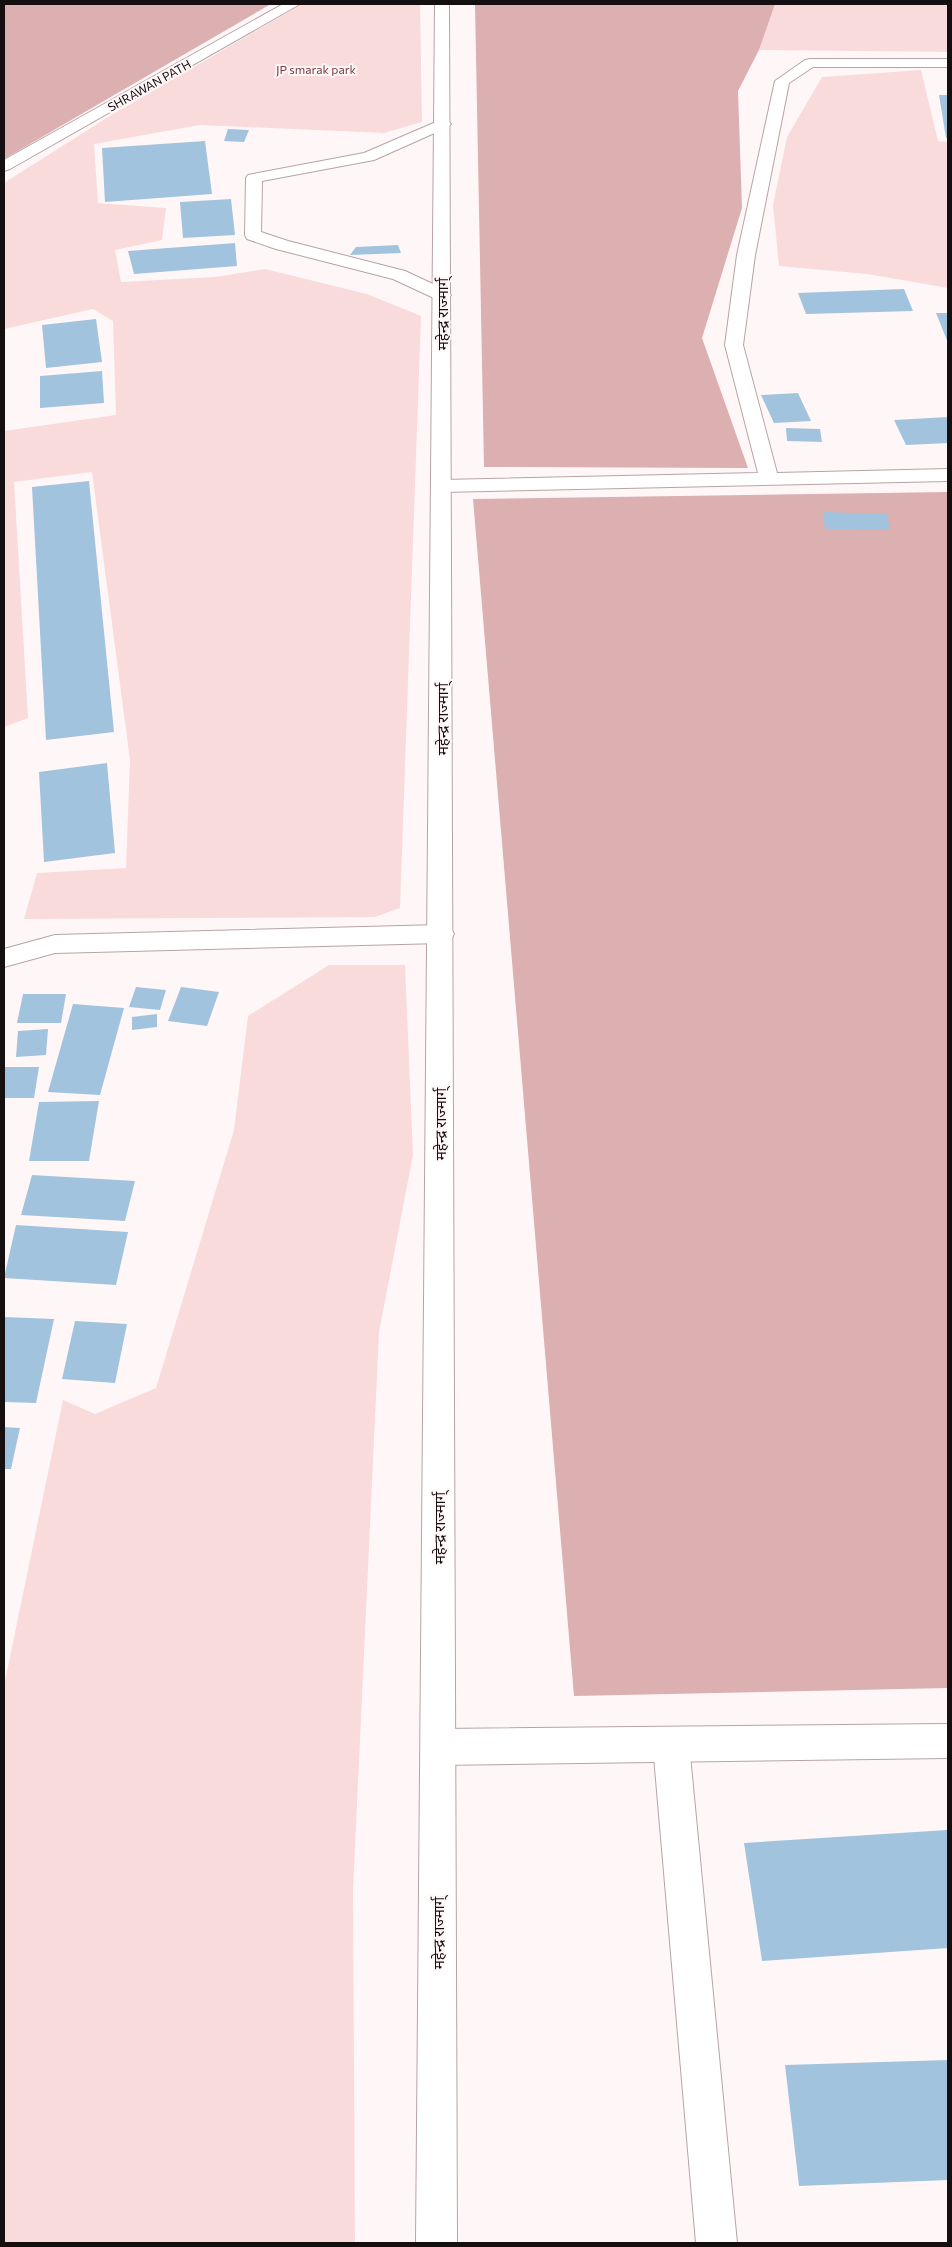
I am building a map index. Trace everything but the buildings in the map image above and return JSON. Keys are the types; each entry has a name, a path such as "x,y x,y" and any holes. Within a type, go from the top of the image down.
{"main road":[{"name":"SHRAWAN PATH","path":"4,166 293,4"},
{"name":"महेन्द्र राज्मार्ग्","path":"437,2243 442,4"},
{"path":"769,479 734,345 746,256 782,81 810,64 948,63"},
{"path":"442,124 368,157 254,178 253,235 282,245 398,275 442,295"},
{"path":"442,486 948,475"},
{"path":"4,958 55,944 441,934"},
{"path":"439,1747 948,1741"},
{"path":"671,1745 717,2243"}],"green space":[{"name":"JP smarak park","path":"302,4 420,4 422,122 384,133 200,125 94,144 98,203 166,208 162,240 115,250 121,282 215,277 265,269 367,294 421,316 400,908 375,917 24,919 37,873 126,868 130,760 92,472 14,482 28,718 4,727 4,431 116,415 113,321 93,309 4,329 4,183 108,117"},
{"path":"775,4 948,4 948,52 759,50"},
{"path":"921,70 938,141 948,142 948,288 867,274 779,266 773,205 787,137 822,77"},
{"path":"329,965 405,965 413,1155 379,1332 353,1890 355,2243 4,2243 4,1686 63,1400 95,1414 156,1388 234,1130 248,1016"}],"shaded area":[{"path":"4,4 271,4 4,159"},
{"path":"475,4 775,4 759,50 738,91 742,208 702,338 748,468 484,467"},
{"path":"948,492 948,1688 574,1696 473,499"}]}
